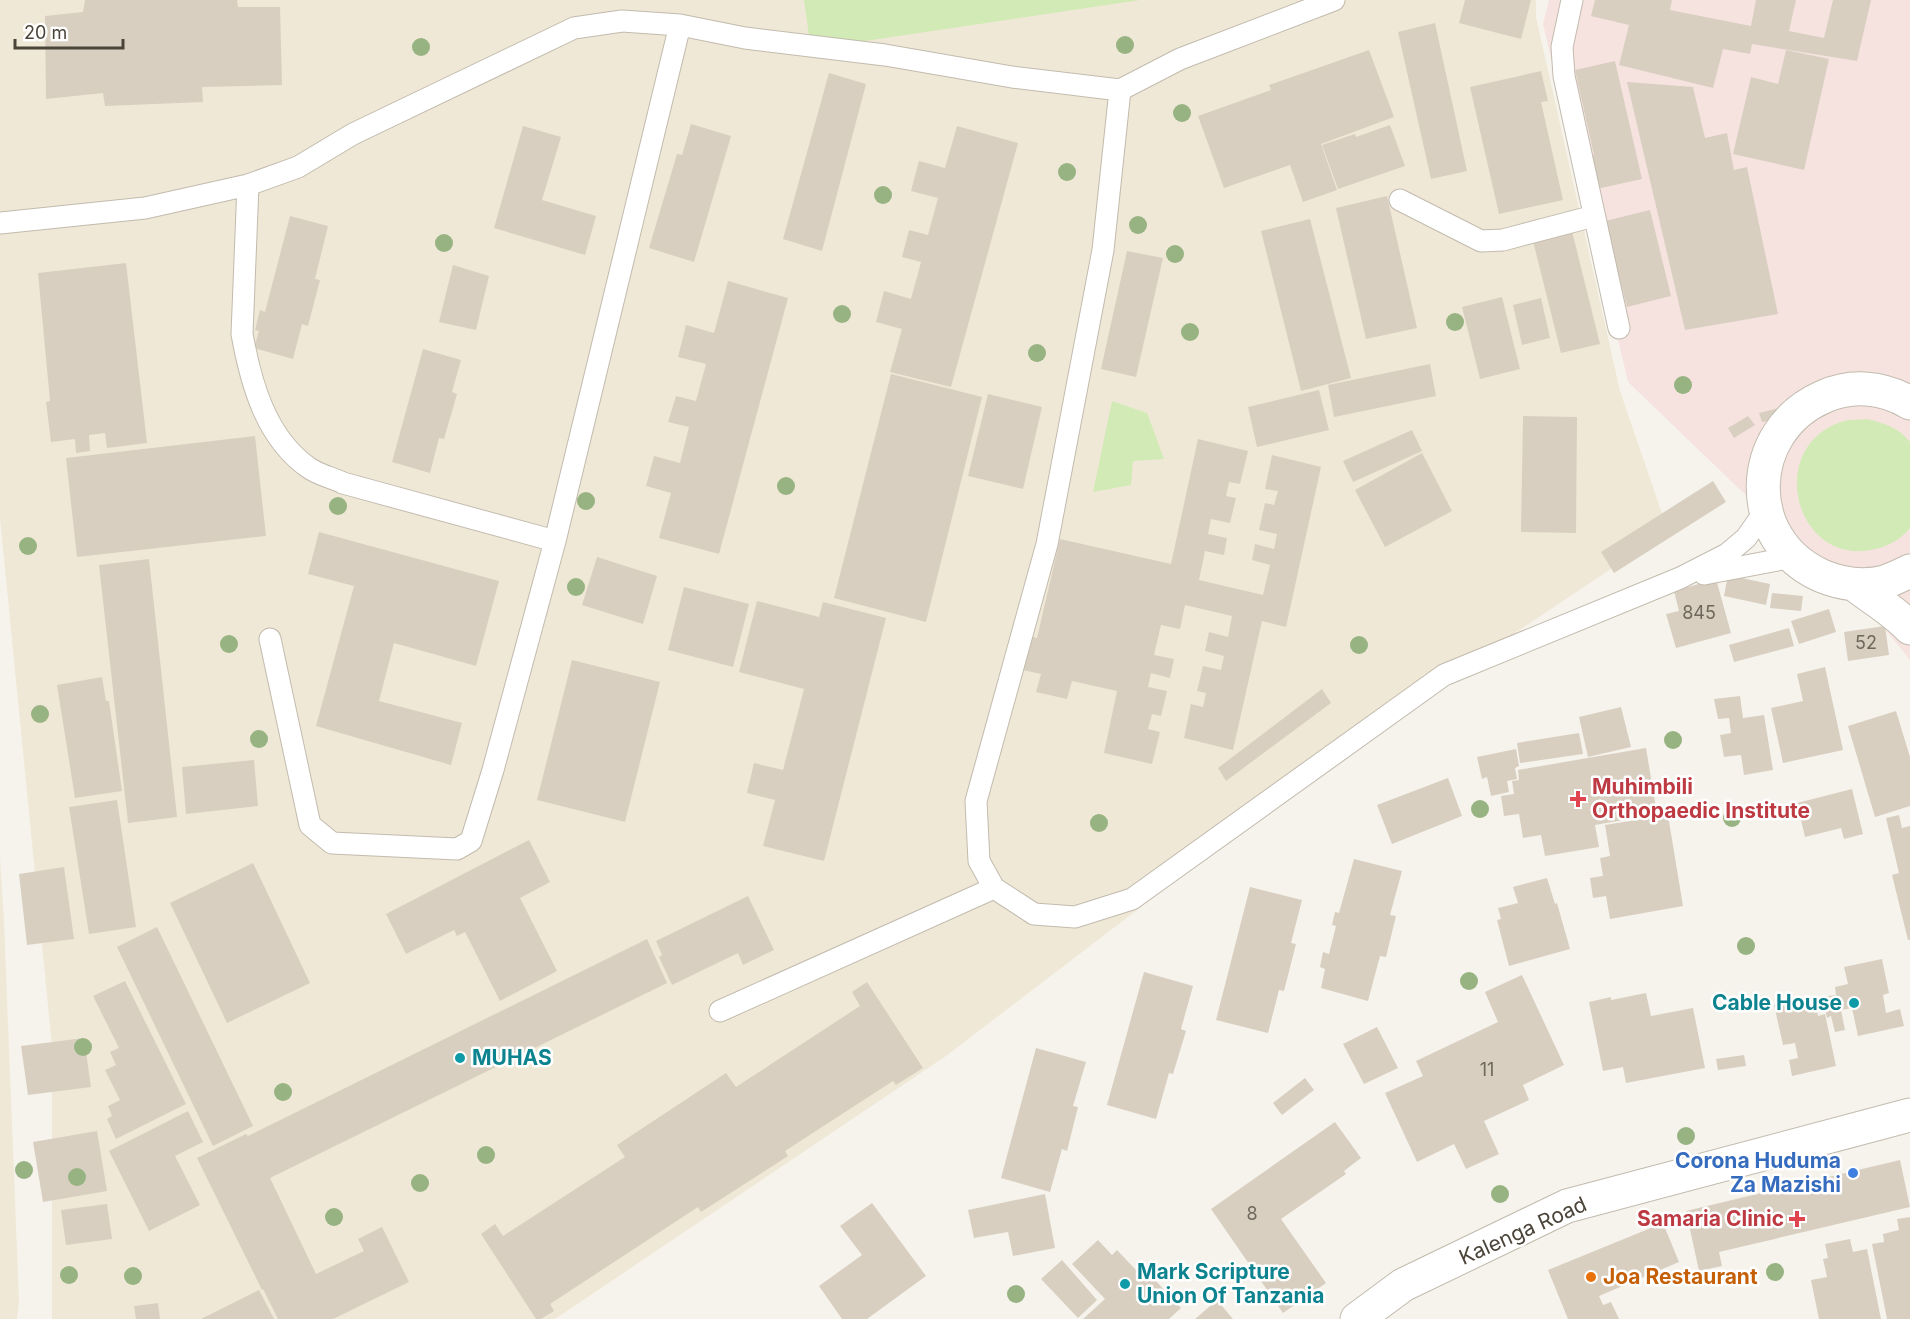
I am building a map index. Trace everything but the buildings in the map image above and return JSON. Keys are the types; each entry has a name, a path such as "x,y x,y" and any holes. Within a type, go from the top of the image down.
{"street":[{"path":"1910,403 1894,394 1865,388 1836,391 1809,403 1786,422 1770,448 1763,477 1763,499 1778,540 1792,557 1811,571 1832,580 1855,585 1884,582 1910,571"},
{"path":"1855,585 1898,615 1910,628"},
{"name":"Kalenga Road","path":"1358,1319 1403,1286 1567,1206 1910,1115"}],"lane":[{"path":"0,223 145,208 248,185 298,167 353,134 573,28 622,21 680,25 745,38 885,55 1012,77 1120,90 1180,59 1334,0"},
{"path":"1572,0 1562,47 1564,76 1619,328"},
{"path":"270,639 310,825 332,843 457,849 471,841 493,770 555,541 680,25"},
{"path":"1120,90 1103,250 1047,544 976,801 979,861 994,888 1034,914 1075,917 1132,899 1444,675 1680,578 1727,554 1746,538 1761,518 1763,477"},
{"path":"248,185 242,334 246,356 266,418 285,448 311,470 344,483 555,541"},
{"path":"1400,200 1481,241 1503,240 1594,216"},
{"path":"1680,578 1792,557"},
{"path":"720,1011 994,888"}],"shaded area":[{"path":"0,0 1536,0 1536,17 1620,391 1668,531 1395,713 946,1056 555,1319 52,1319 52,1046 0,518"},
{"path":"1549,0 1910,0 1910,660 1885,629 1628,382 1543,24"},
{"path":"0,858 19,1301 17,1319 0,1319"}],"green space":[{"path":"804,0 1140,0 811,49"},
{"path":"1112,401 1147,413 1164,459 1133,461 1131,485 1093,492"},
{"path":"1867,419 1885,424 1910,442 1910,528 1899,539 1885,546 1875,549 1847,550 1825,541 1809,524 1799,502 1797,477 1803,454 1819,434 1844,421"}],"place":[{"name":"Muhimbili Orthopaedic Institute","path":"1578,799"},
{"name":"Cable House","path":"1854,1003"},
{"name":"MUHAS","path":"460,1058"},
{"name":"Corona Huduma Za Mazishi","path":"1853,1173"},
{"name":"Samaria Clinic","path":"1797,1219"},
{"name":"Joa Restaurant","path":"1591,1277"},
{"name":"Mark Scripture Union Of Tanzania","path":"1125,1284"}]}
